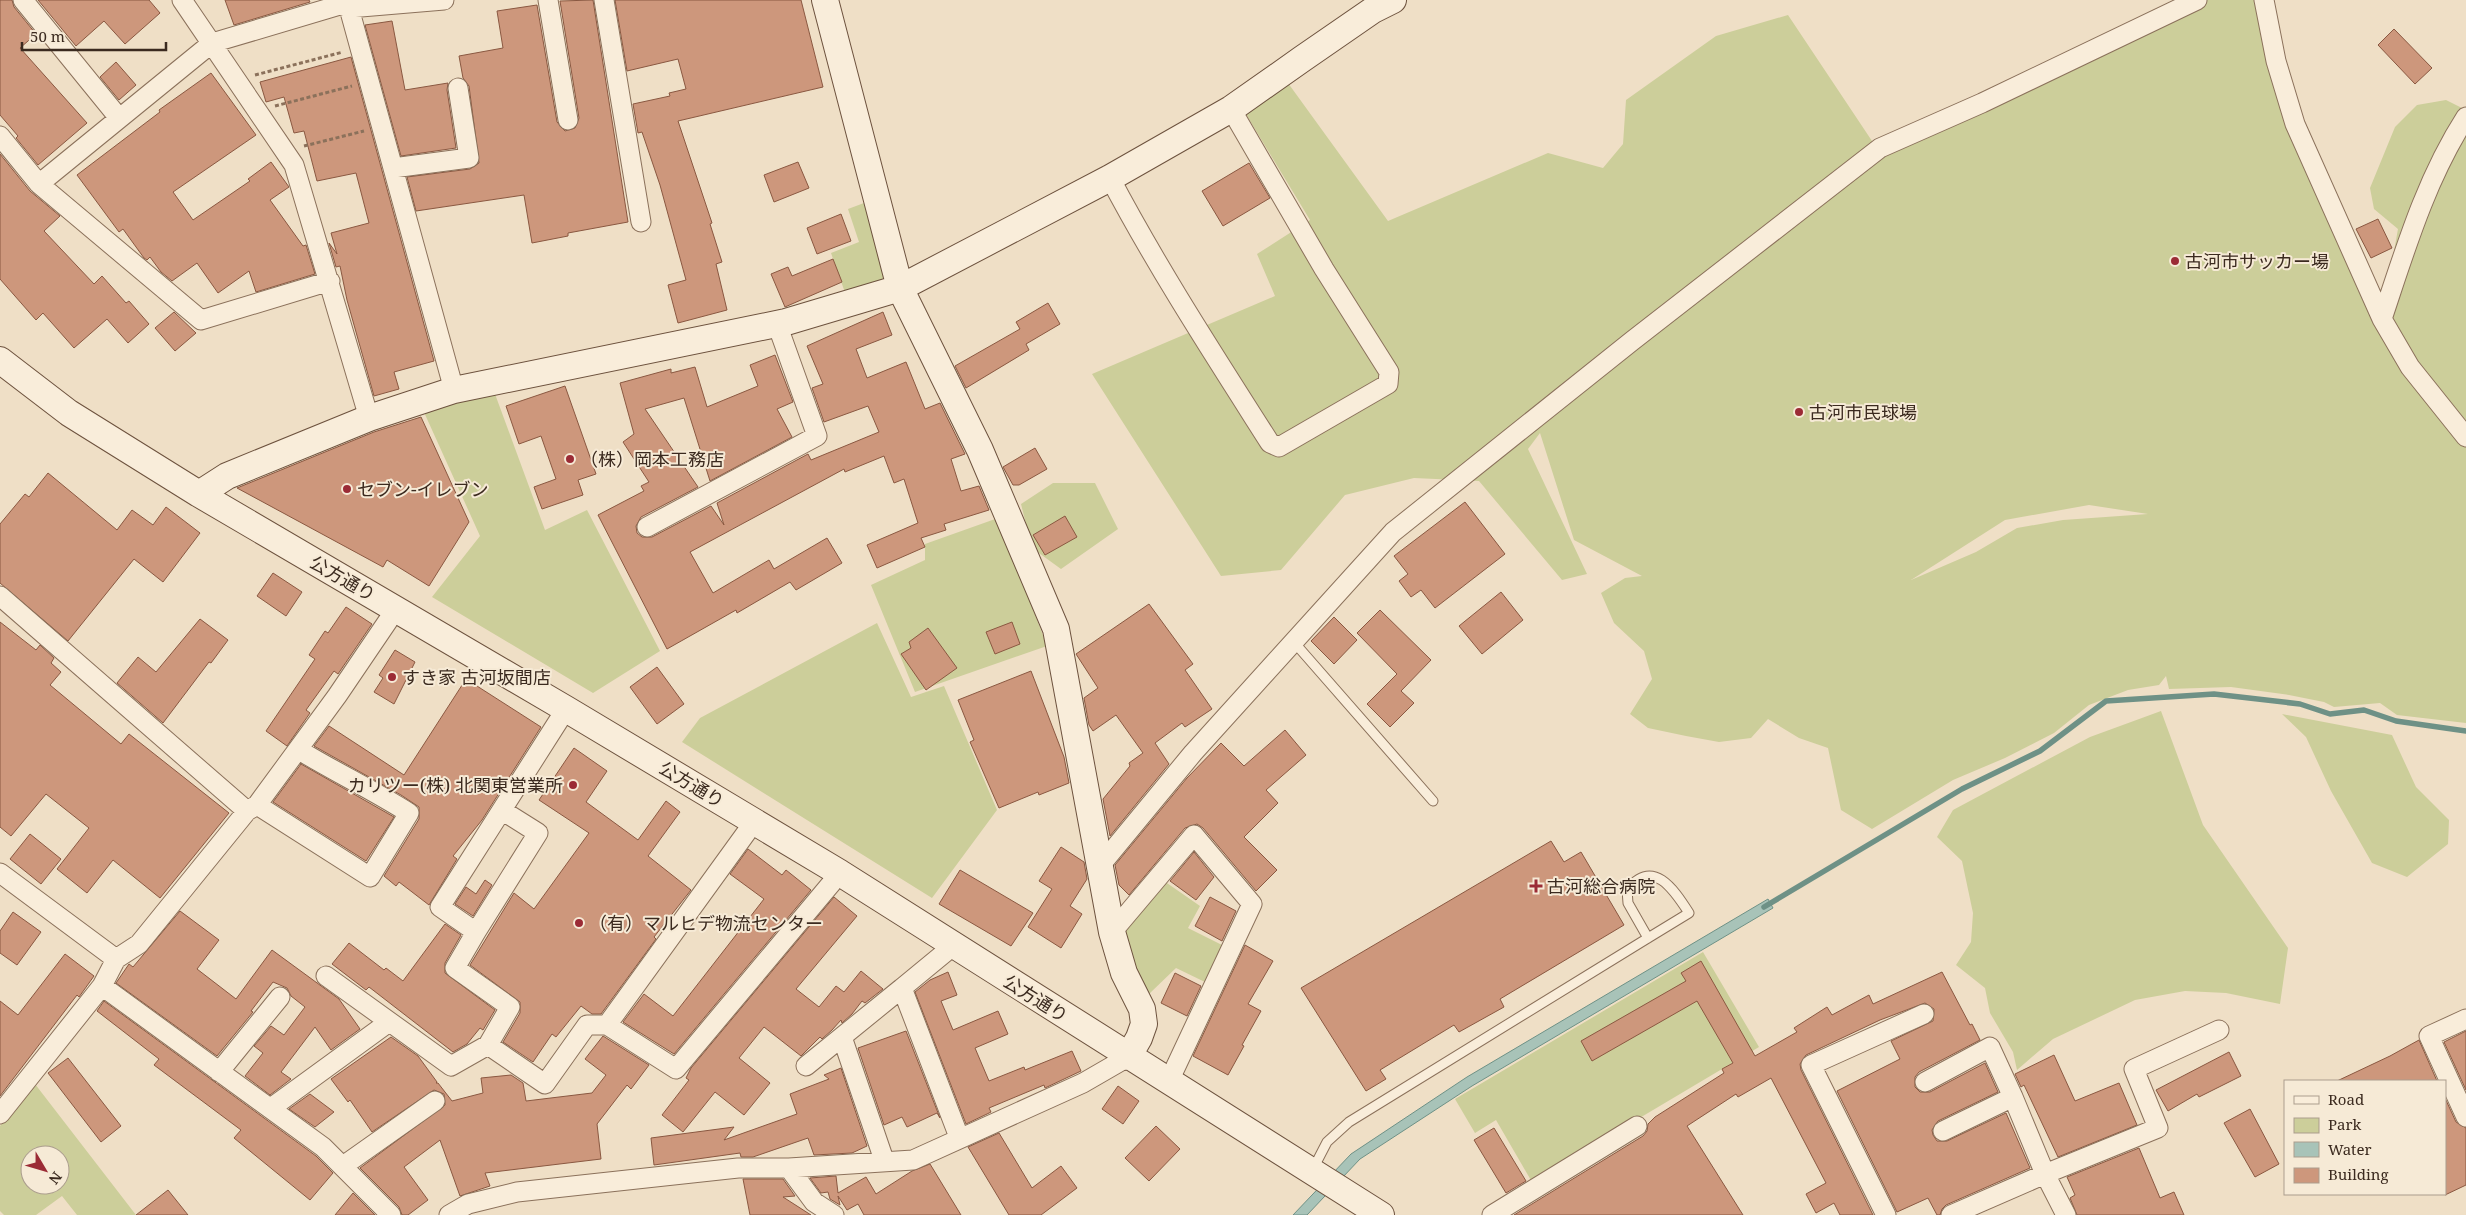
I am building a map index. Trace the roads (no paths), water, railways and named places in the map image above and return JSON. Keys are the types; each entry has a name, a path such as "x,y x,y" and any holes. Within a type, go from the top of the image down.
{"street":[{"path":"23,0 119,118"},
{"path":"182,0 294,166 330,281 369,418"},
{"path":"39,184 212,42 342,4 444,0"},
{"path":"548,0 568,120"},
{"path":"604,0 641,222"},
{"path":"448,1215 468,1204 517,1192 738,1168 789,1168 884,1160 913,1160 959,1137 1083,1082 1128,1056 1139,1038 1144,1024 1142,1009 1124,973 1112,932 1098,867 1056,629 980,450 900,288 825,0"},
{"path":"199,494 227,476 369,418 454,390 777,324 900,288 1110,178 1232,110 1341,32 1393,0"},
{"path":"1098,867 1193,753 1293,641 1393,532 1433,499 1880,148 1982,103 2197,0"},
{"path":"2264,0 2276,61 2295,124 2382,319 2410,367 2466,437"},
{"path":"342,4 393,168 454,390"},
{"path":"393,168 469,158 458,88"},
{"path":"1110,178 1138,231 1206,342 1270,442 1279,447 1388,384 1389,372 1319,260 1232,110"},
{"path":"2382,319 2416,217 2449,144 2466,117"},
{"path":"0,136 39,184 201,320 330,281"},
{"path":"648,527 817,436 777,324"},
{"name":"公方通り","path":"0,360 69,413 199,494 566,709 840,873 1380,1215"},
{"path":"0,596 252,808 370,876 409,813 367,786 344,777 299,750"},
{"path":"0,1114 102,986 116,959 139,944 299,750 396,609"},
{"path":"476,932 440,907 503,811 566,709"},
{"path":"326,976 451,1066 488,1045 510,1007 455,968 538,834 503,811"},
{"path":"607,1025 754,822"},
{"path":"1112,932 1194,835 1252,904 1169,1081"},
{"path":"0,873 116,959"},
{"path":"488,1045 545,1084 587,1025 607,1025 676,1069 840,873"},
{"path":"806,1066 953,946"},
{"path":"102,986 323,1147 391,1215"},
{"path":"902,988 959,1137"},
{"path":"219,1072 280,997"},
{"path":"1886,1215 1811,1065 1924,1014"},
{"path":"2445,1080 2429,1036 2466,1019"},
{"path":"271,1108 389,1022"},
{"path":"1951,1215 2158,1128 2134,1069 2219,1030"},
{"path":"842,1037 884,1160"},
{"path":"1925,1082 1990,1047 2045,1174 2066,1215"},
{"path":"2448,1088 2466,1116"},
{"path":"1943,1131 2013,1097"},
{"path":"343,1166 435,1101"},
{"path":"1492,1215 1637,1126"},
{"path":"789,1168 814,1202 834,1215"}],"lane":[{"path":"1293,641 1433,801"},
{"path":"1311,1172 1327,1142 1350,1122 1689,913 1676,892 1661,879 1650,876 1636,879 1627,890 1628,902 1648,938"}],"water":[{"path":"1768,899 1773,908 1472,1086 1360,1159 1307,1215 1293,1215 1351,1154 1467,1077"}],"waterway":[{"path":"1764,907 1962,789 2040,751 2106,701 2214,694 2300,704 2330,714 2364,710 2396,721 2466,731"}],"place":[{"name":"古河市サッカー場","path":"2175,261"},
{"name":"古河市民球場","path":"1799,412"},
{"name":"（株）岡本工務店","path":"570,459"},
{"name":"セブン-イレブン","path":"347,489"},
{"name":"すき家 古河坂間店","path":"392,677"},
{"name":"カリツー(株) 北関東営業所","path":"573,785"},
{"name":"古河総合病院","path":"1536,886"},
{"name":"（有）マルヒデ物流センター","path":"579,923"}]}
